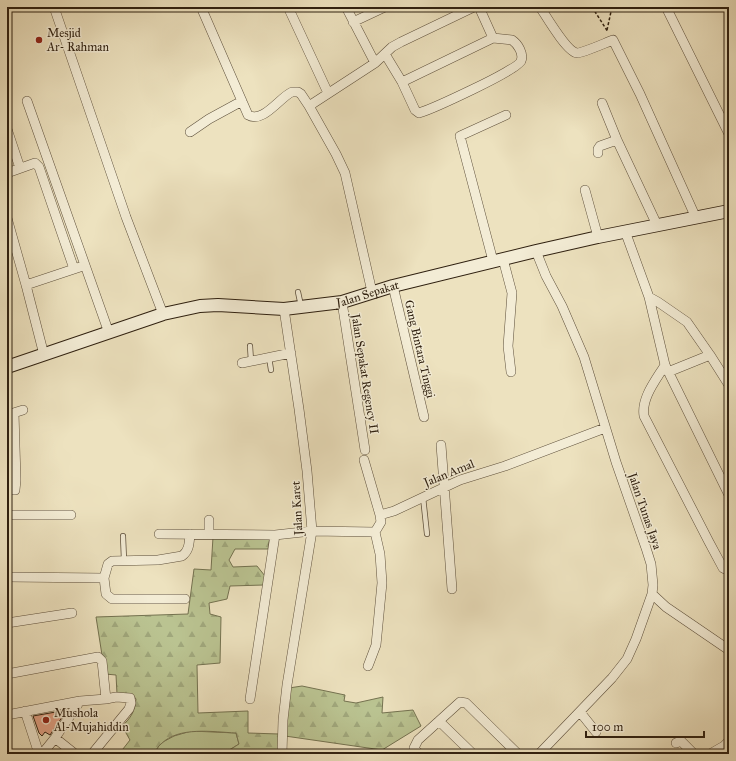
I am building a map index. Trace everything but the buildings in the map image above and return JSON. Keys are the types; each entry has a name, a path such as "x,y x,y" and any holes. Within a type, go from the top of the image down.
{"main road":[{"name":"Jalan Sepakat","path":"7,367 163,314 200,306 218,305 284,308 342,302 393,286 536,251 729,211"}],"street":[{"path":"54,7 126,217 163,314"},
{"path":"201,7 248,115 253,118 258,117 267,112 292,92 298,92 301,94 309,106 345,173 372,292"},
{"path":"288,7 328,93"},
{"path":"346,7 375,63"},
{"path":"354,22 385,7"},
{"path":"309,106 375,63 392,47 400,42 474,7"},
{"path":"479,7 493,38"},
{"path":"540,7 566,46 573,52 580,52 613,40 640,94 696,218"},
{"path":"666,7 729,134"},
{"path":"385,54 402,82 415,110 419,113 501,76 518,65 522,61 522,55 515,42 509,39 493,38 402,82"},
{"path":"27,101 108,333"},
{"path":"190,132 209,119 242,101"},
{"path":"602,103 617,140 657,225"},
{"path":"506,115 460,136 498,260 512,293 508,334 511,372"},
{"path":"7,129 20,168"},
{"path":"598,153 600,146 617,140"},
{"path":"7,173 34,163 40,167 74,269"},
{"path":"585,190 598,237"},
{"path":"7,218 44,355"},
{"path":"625,232 649,297 666,369 729,495"},
{"name":"Jalan Tunas Jaya","path":"536,251 546,276 562,306 584,357 605,428 648,553 653,578 652,594 636,639 627,659 612,678 538,754"},
{"path":"26,285 84,266"},
{"name":"Gang Bintara Tinggi","path":"393,286 424,417"},
{"path":"649,297 687,322 729,385"},
{"name":"Jalan Sepakat Regency II","path":"342,302 365,450"},
{"name":"Jalan Karet","path":"282,754 283,720 287,685 312,531 306,463 284,308"},
{"path":"247,362 291,353"},
{"path":"710,355 666,369 645,400 643,410 644,416 681,490 723,568 729,571"},
{"path":"7,490 15,490 15,413"},
{"name":"Jalan Amal","path":"380,515 394,511 460,480 559,447 605,428"},
{"path":"441,445 452,589"},
{"path":"364,460 381,522 374,532"},
{"path":"7,515 71,515"},
{"path":"208,520 209,534"},
{"path":"159,534 275,535 312,531 374,532"},
{"path":"368,666 376,645 382,583 380,554 374,532"},
{"path":"185,599 112,599 106,594 104,578 110,562 124,560 158,560 182,556 188,548 190,534"},
{"path":"250,699 275,535"},
{"path":"7,577 104,578"},
{"path":"652,594 666,608 729,650"},
{"path":"7,623 72,613"},
{"path":"7,674 98,657 102,661 106,699"},
{"path":"7,715 80,701 116,697 130,698 131,703 129,709 92,754"},
{"path":"24,711 40,754 55,738 80,701"},
{"path":"419,754 414,748 416,742 460,702 464,702 518,754"},
{"path":"580,712 596,732"},
{"path":"439,720 473,754"},
{"path":"55,738 75,754"},
{"path":"676,742 681,741 694,754"},
{"path":"710,754 724,746 729,741"}],"lane":[{"path":"298,292 301,307"},
{"path":"247,362 250,346"},
{"path":"268,358 271,370"},
{"path":"423,497 427,534"},
{"path":"123,536 124,560"}],"path":[{"path":"592,7 607,30 612,7"}],"green space":[{"path":"270,536 268,549 235,549 229,560 233,567 257,566 265,576 264,585 230,586 227,599 209,603 210,614 221,617 220,663 197,665 198,713 248,711 248,733 279,734 280,754 223,754 239,744 236,733 197,731 187,732 168,738 153,754 119,754 130,740 122,726 132,714 136,699 133,695 117,694 116,675 105,674 96,617 188,614 194,569 211,570 213,537"},
{"path":"302,686 345,695 344,701 356,703 383,697 382,713 413,710 421,726 382,750 285,736 289,688"},
{"path":"191,731 236,733 239,744 223,754 153,754 161,743 174,736"}],"place":[{"name":"Mesjid Ar- Rahman","path":"39,40"},
{"name":"Mushola Al-Mujahiddin","path":"46,720"}]}
